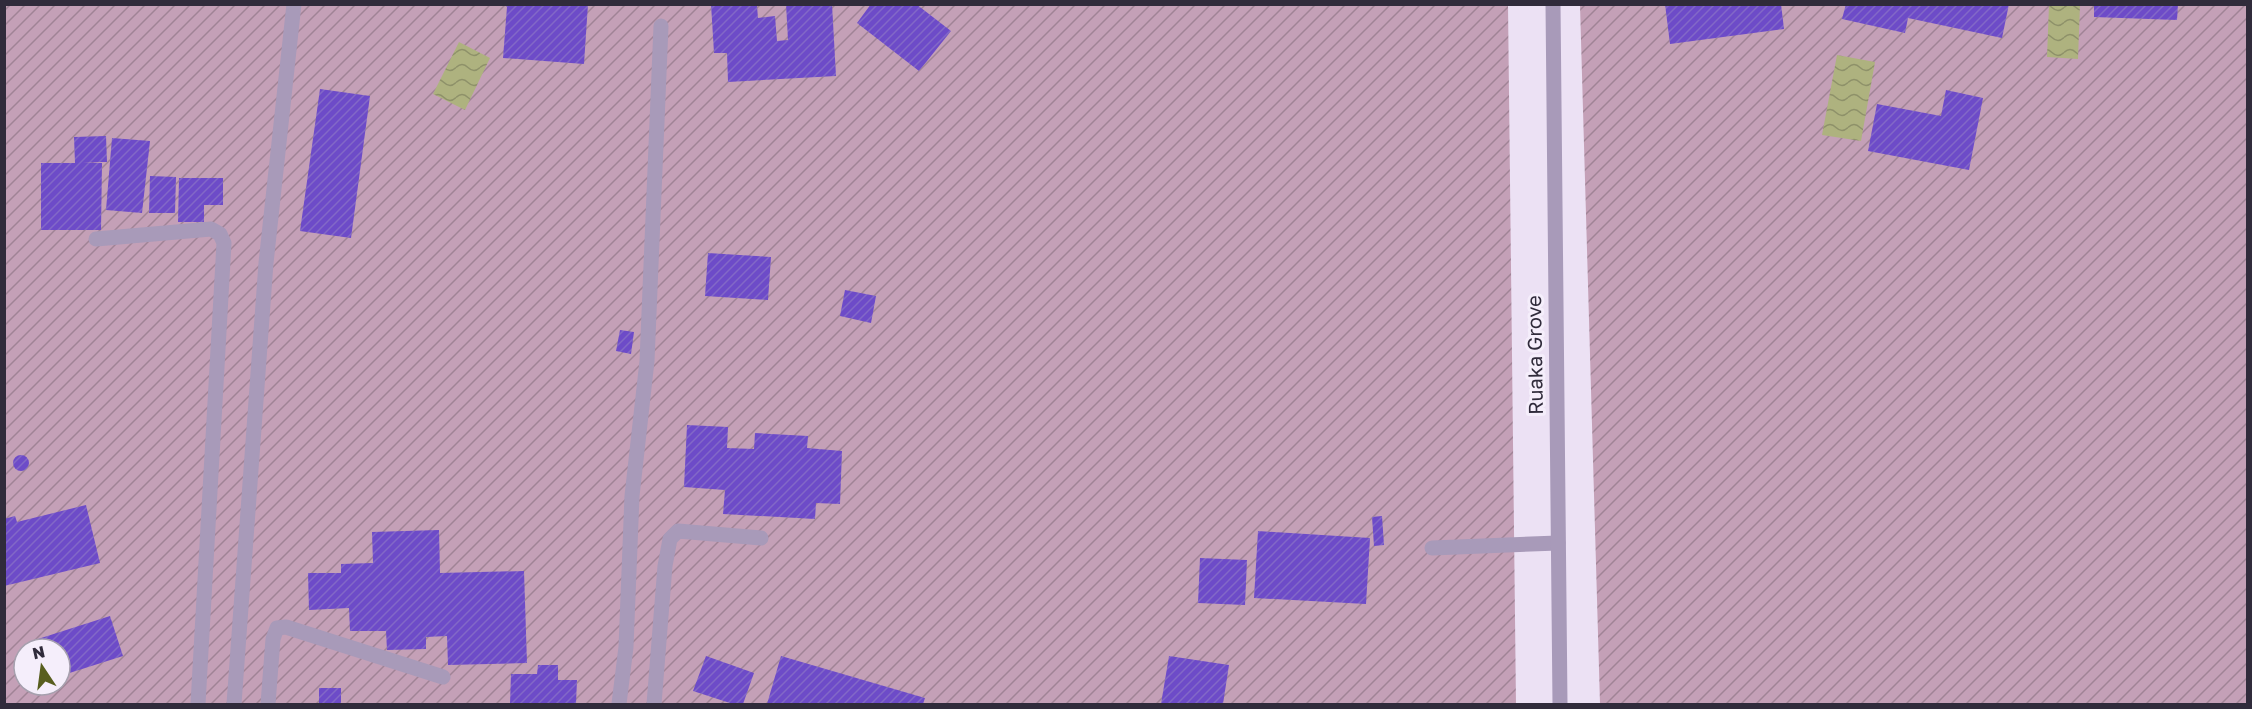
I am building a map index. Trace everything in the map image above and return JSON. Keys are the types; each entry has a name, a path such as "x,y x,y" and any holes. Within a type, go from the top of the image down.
{"street":[{"path":"234,705 267,252 294,4"},
{"name":"Ruaka Grove","path":"1553,4 1560,705"},
{"path":"619,705 626,647 632,496 647,361 661,26"},
{"path":"96,239 211,230 220,234 224,243 198,705"},
{"path":"654,705 664,566 670,539 678,531 761,538"},
{"path":"1432,548 1558,543"},
{"path":"268,705 273,639 277,628 286,627 443,677"}],"shaded area":[{"path":"4,5 1508,5 1516,704 5,704"},
{"path":"1580,5 2247,5 2247,704 1600,704"}],"water":[{"path":"2049,5 2080,5 2078,59 2047,57"},
{"path":"459,42 490,58 465,110 433,94"},
{"path":"1837,55 1875,62 1861,141 1822,135"}],"building":[{"path":"503,4 588,4 584,64 503,58 507,7"},
{"path":"711,4 757,6 758,18 775,16 777,41 788,40 786,4 832,4 836,76 728,82 727,53 714,53"},
{"path":"871,4 916,4 951,31 919,71 857,23"},
{"path":"1665,4 1781,4 1784,29 1670,44"},
{"path":"1846,4 2009,4 2002,38 1908,18 1905,33 1842,19"},
{"path":"2094,4 2178,4 2177,20 2094,17"},
{"path":"320,89 370,96 351,238 300,231"},
{"path":"1946,90 1983,98 1969,170 1868,151 1877,104 1941,116"},
{"path":"106,136 107,162 83,162 102,163 101,230 41,230 41,163 75,163 74,137"},
{"path":"112,138 150,141 142,213 106,210"},
{"path":"150,176 176,177 175,213 149,213"},
{"path":"179,178 223,178 223,205 204,205 204,222 178,222"},
{"path":"708,253 771,257 768,300 705,296"},
{"path":"845,290 876,296 871,323 840,316"},
{"path":"620,330 634,332 631,354 616,351"},
{"path":"687,425 728,427 727,448 754,449 755,433 808,436 807,448 842,451 840,504 816,503 815,519 723,514 725,490 684,487"},
{"path":"21,455 27,457 29,463 27,469 21,471 15,469 13,463 15,457"},
{"path":"86,505 100,563 4,586 4,519 15,516 17,522"},
{"path":"1382,516 1384,545 1374,546 1372,517"},
{"path":"439,530 440,573 524,571 527,663 448,665 447,636 426,637 426,649 387,650 386,631 350,631 349,608 309,610 308,573 341,573 341,564 373,563 372,532"},
{"path":"1258,531 1370,538 1366,604 1254,598"},
{"path":"1200,558 1247,560 1245,605 1198,603"},
{"path":"110,616 123,656 72,672 72,637 44,637"},
{"path":"706,656 754,673 743,704 733,704 693,691"},
{"path":"781,656 925,698 923,704 767,704"},
{"path":"1169,656 1229,665 1223,704 1161,704"},
{"path":"538,665 558,665 558,680 577,680 576,704 510,704 511,674 537,674"},
{"path":"319,688 341,688 341,704 319,704"}]}
